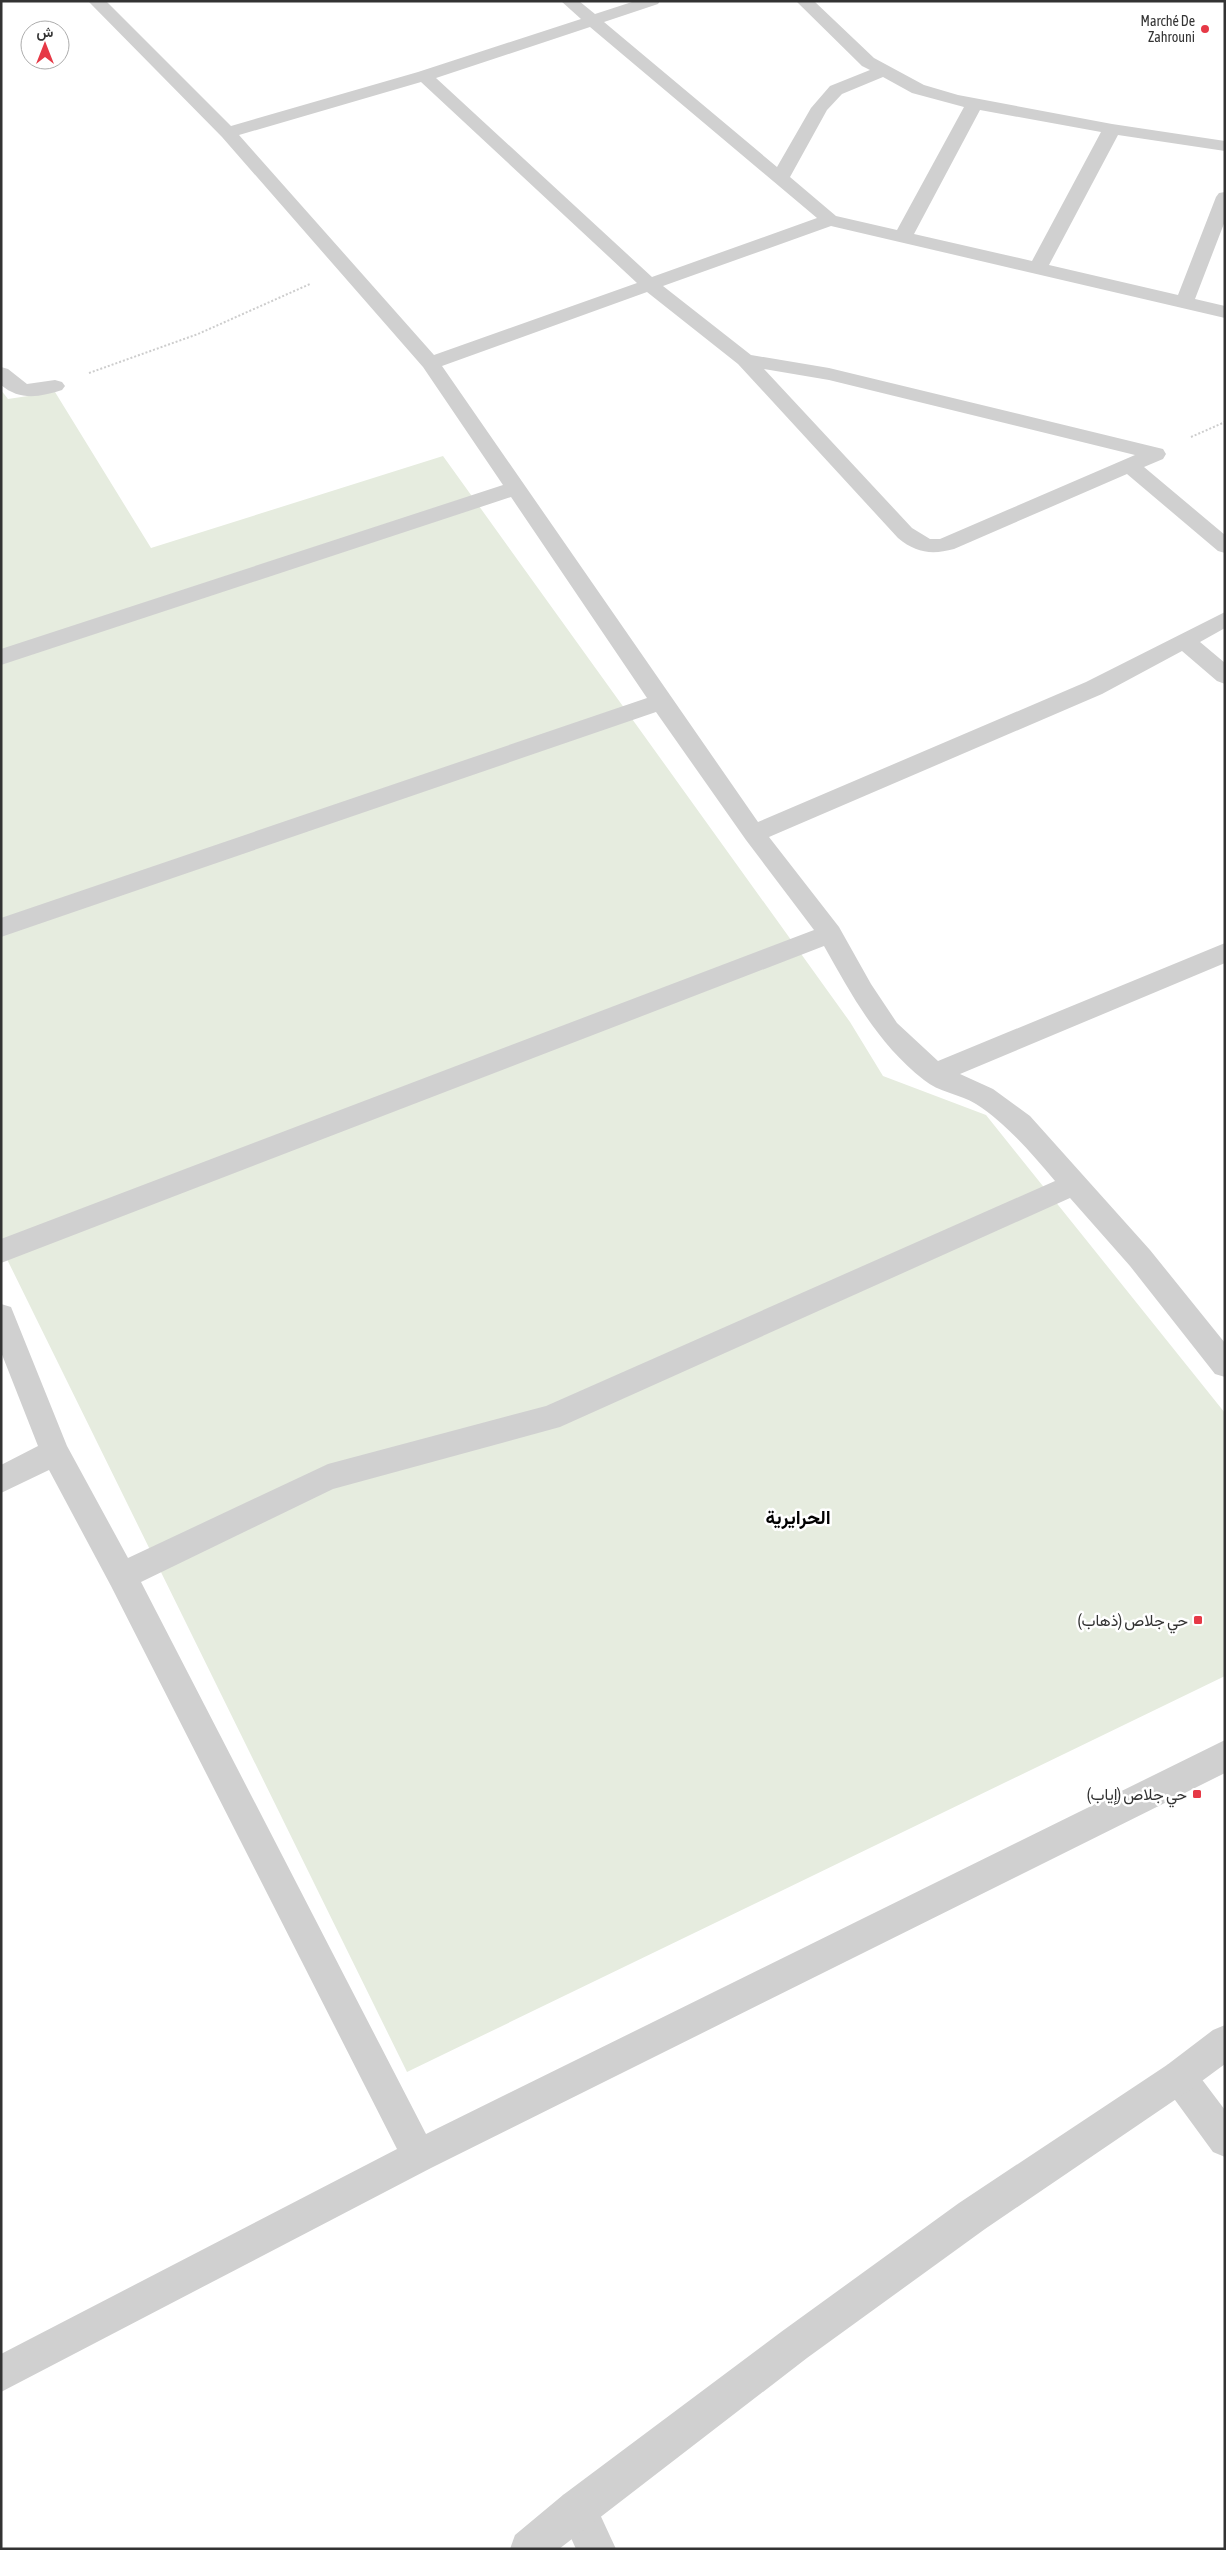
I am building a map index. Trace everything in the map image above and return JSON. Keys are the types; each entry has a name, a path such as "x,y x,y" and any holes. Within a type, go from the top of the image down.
{"street":[{"path":"96,1 228,134 430,363 661,702 754,834 830,934 862,991 888,1030 934,1074 984,1096 1004,1109 1021,1124 1140,1258 1225,1365"},
{"path":"569,1 830,220 1225,312"},
{"path":"228,134 424,76 652,1"},
{"path":"804,1 868,62 918,89 974,104 1112,129 1225,146"},
{"path":"780,178 820,108 836,90 883,71"},
{"path":"424,76 650,285 745,360 905,533 922,545 933,547 947,544 1156,454 829,374 745,360"},
{"path":"904,237 974,104"},
{"path":"1038,268 1112,129"},
{"path":"1184,302 1225,197"},
{"path":"430,363 830,220"},
{"path":"1,373 12,386 26,391 55,386"},
{"path":"1129,466 1225,546"},
{"path":"1,657 516,488"},
{"path":"754,834 1094,688 1225,619"},
{"path":"1185,641 1225,676"},
{"path":"1,928 579,728 661,702"},
{"path":"1,1250 830,934"},
{"path":"934,1074 1225,952"},
{"path":"122,1576 328,1477 550,1418 1075,1184"},
{"path":"1,1316 55,1452 122,1576 419,2156"},
{"path":"1,1480 55,1452"},
{"path":"1,2374 419,2156 1225,1756"},
{"path":"529,2549 577,2509 794,2346 972,2216 1179,2077 1225,2042"},
{"path":"1179,2077 1225,2140"},
{"path":"577,2509 597,2549"}],"path":[{"path":"55,386 198,334 347,267"}],"shaded area":[{"path":"1,390 8,399 55,392 151,548 443,456 850,1022 883,1076 986,1115 1225,1413 1225,1676 407,2072 1,1247"}],"place":[{"name":"Marché De Zahrouni","path":"1205,29"},
{"name":"حي جلاص (ذهاب)","path":"1198,1620"},
{"name":"حي جلاص (إياب)","path":"1197,1794"}],"district":[{"name":"الحرايرية","path":"798,1517"}]}
